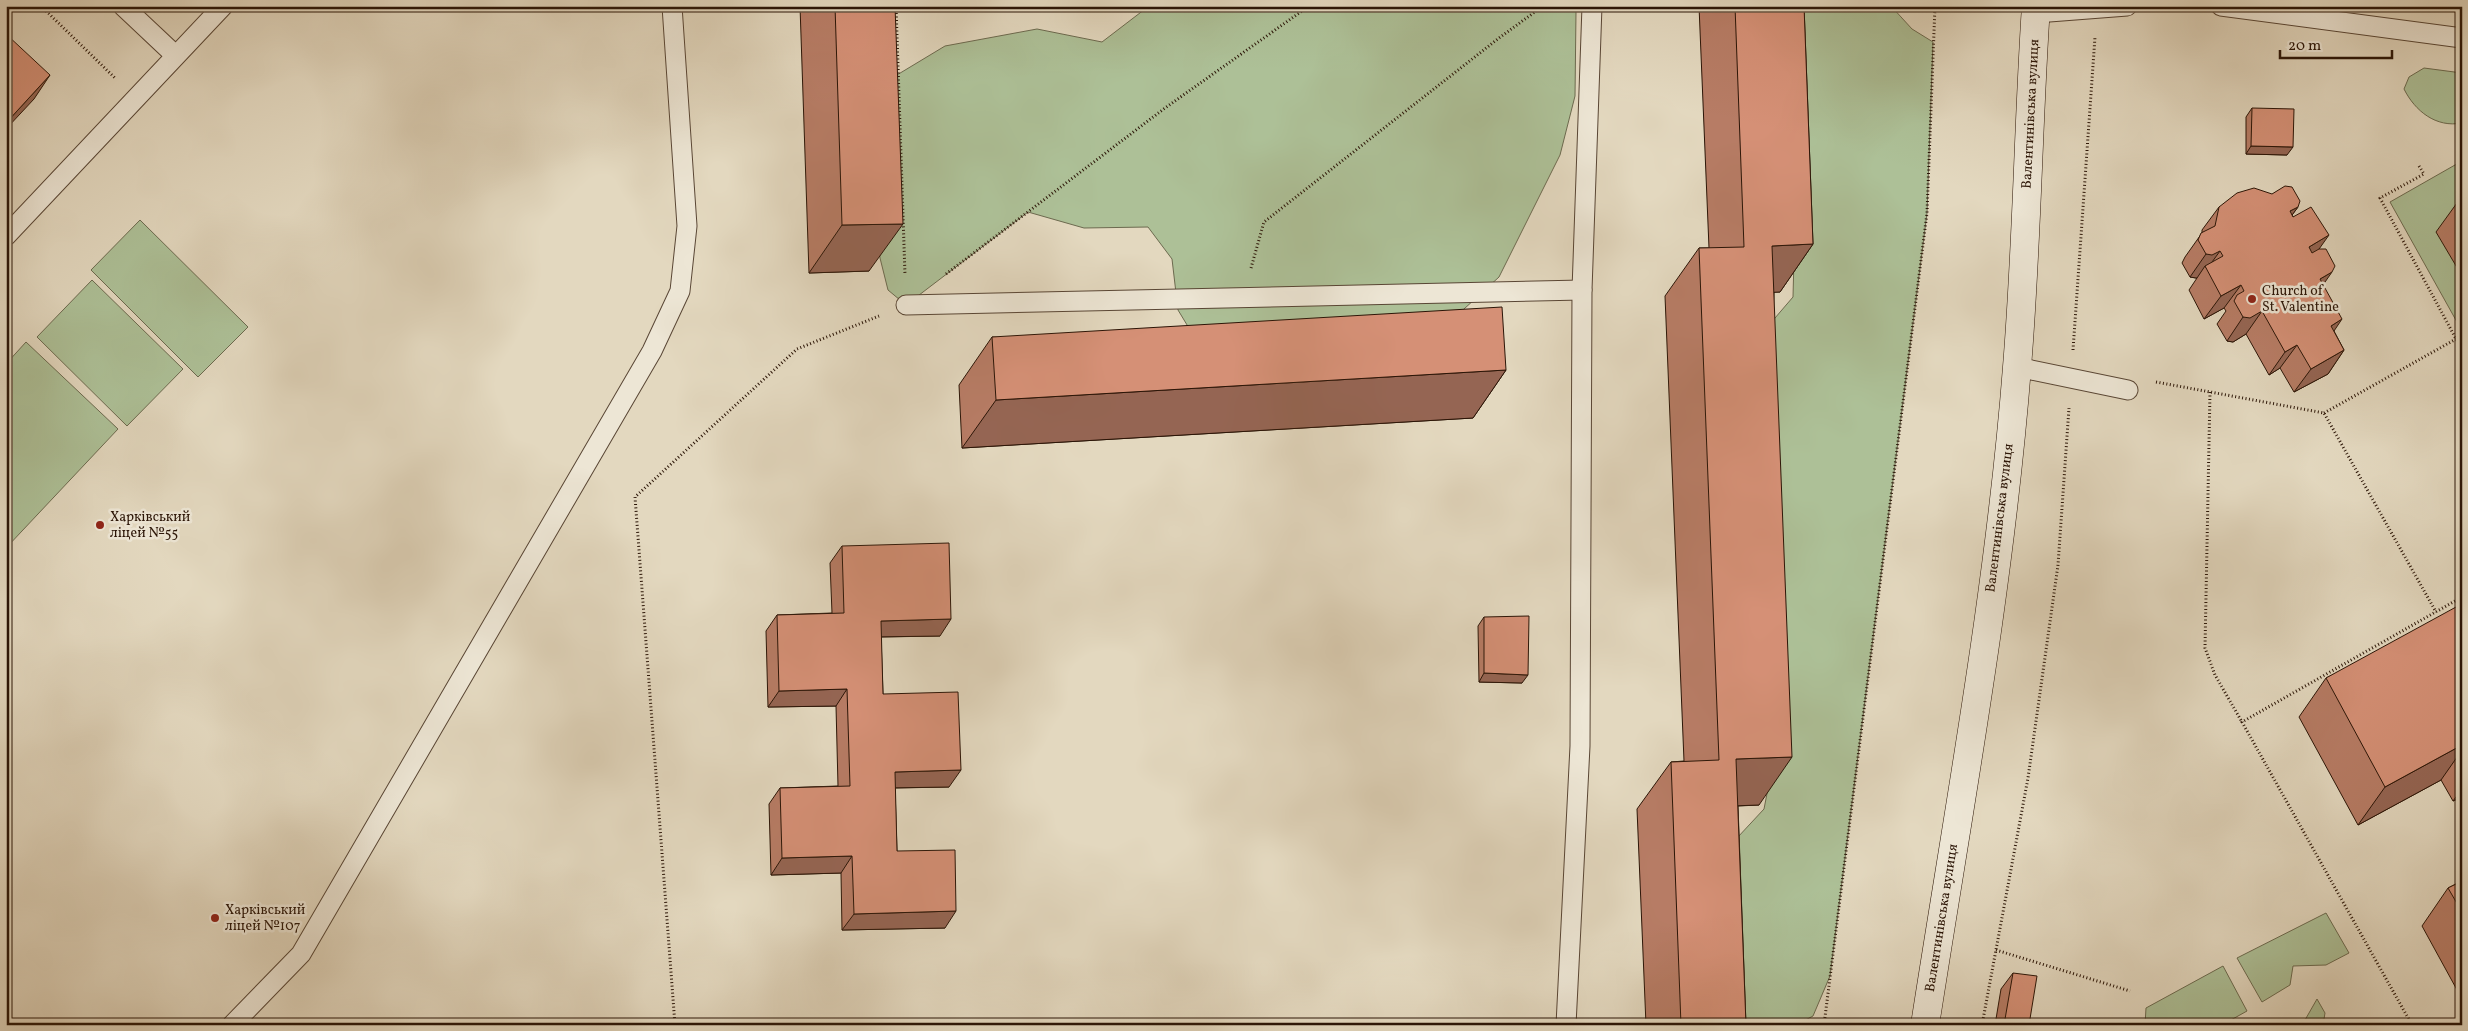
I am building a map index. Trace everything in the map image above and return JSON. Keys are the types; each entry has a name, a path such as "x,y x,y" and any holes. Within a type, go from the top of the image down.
{"street":[{"name":"Валентинівська вулиця","path":"1925,1025 1978,689 2000,529 2017,367 2036,10"}],"lane":[{"path":"123,6 175,55"},
{"path":"6,236 223,6"},
{"path":"232,1025 301,954 652,351 680,291 687,226 672,6"},
{"path":"1566,1025 1580,746 1582,290 1592,6"},
{"path":"2036,10 2127,6"},
{"path":"2221,6 2462,38"},
{"path":"906,304 1582,290"},
{"path":"2017,367 2128,390"}],"path":[{"path":"41,6 136,98"},
{"path":"896,6 906,304"},
{"path":"675,1025 635,497 797,349 906,304 1165,108 1308,6"},
{"path":"1243,297 1264,222 1498,38 1543,6"},
{"path":"1824,1025 1927,213 1935,6"},
{"path":"1982,1025 2028,778 2058,565 2095,41"},
{"path":"2419,166 2424,174 2380,198 2462,350"},
{"path":"2147,380 2324,413 2456,340"},
{"path":"2210,392 2205,648 2215,675 2412,1025"},
{"path":"2324,413 2436,612"},
{"path":"2242,722 2462,597"},
{"path":"1996,950 2130,991"}],"green space":[{"path":"1149,6 1568,6 1576,12 1575,96 1560,155 1499,277 1429,341 1201,348 1178,310 1172,259 1148,227 1084,228 1028,212 906,305 888,290 880,258 873,145 877,87 945,46 1037,29 1102,42"},
{"path":"1783,6 1891,6 1912,29 1933,42 1927,213 1830,976 1813,1016 1796,1025 1744,1025 1724,852 1764,809 1771,773 1757,339 1793,297 1795,219"},
{"path":"2424,68 2462,73 2462,123 2452,124 2435,120 2420,111 2409,97 2404,89 2409,77"},
{"path":"2462,161 2462,331 2390,202"},
{"path":"140,220 248,327 198,377 91,270"},
{"path":"92,280 183,369 127,426 37,337"},
{"path":"26,342 118,429 6,548 6,364"},
{"path":"2326,913 2349,953 2326,965 2293,966 2290,985 2262,1002 2237,958"},
{"path":"2223,966 2247,1011 2222,1025 2145,1025 2146,1008"},
{"path":"2317,999 2325,1013 2323,1025 2307,1025 2305,1020"}],"building":[{"path":"835,6 895,6 903,224 842,225"},
{"path":"1735,6 1804,6 1813,244 1772,246 1792,757 1736,759 1746,1025 1681,1025 1671,762 1719,760 1699,248 1744,247"},
{"path":"6,34 50,75 6,123"},
{"path":"2252,108 2294,109 2293,147 2251,146"},
{"name":"Church of St. Valentine","path":"2285,186 2292,187 2300,201 2298,207 2290,211 2293,217 2311,207 2329,235 2309,247 2312,253 2319,249 2326,249 2335,266 2332,272 2320,279 2342,319 2331,326 2344,350 2311,369 2297,345 2285,352 2262,311 2250,318 2243,317 2234,301 2237,295 2244,291 2241,285 2221,296 2205,266 2223,256 2220,251 2212,255 2206,254 2198,240 2201,233 2215,226 2219,207 2237,193 2254,188 2272,194"},
{"path":"1502,307 1506,370 996,400 992,337"},
{"path":"949,543 951,619 881,621 883,694 958,692 961,770 895,772 897,851 955,850 956,911 854,914 852,856 782,858 780,788 850,786 847,689 779,691 777,615 844,613 842,546"},
{"path":"2456,607 2460,615 2462,614 2462,745 2385,787 2326,678"},
{"path":"1529,616 1528,675 1484,673 1484,617"},
{"path":"2462,881 2462,912 2448,888"},
{"path":"2013,973 2037,976 2029,1025 2004,1025"}],"place":[{"name":"Church of St. Valentine","path":"2252,299"},
{"name":"Харківський ліцей №55","path":"100,525"},
{"name":"Харківський ліцей №107","path":"215,918"}]}
